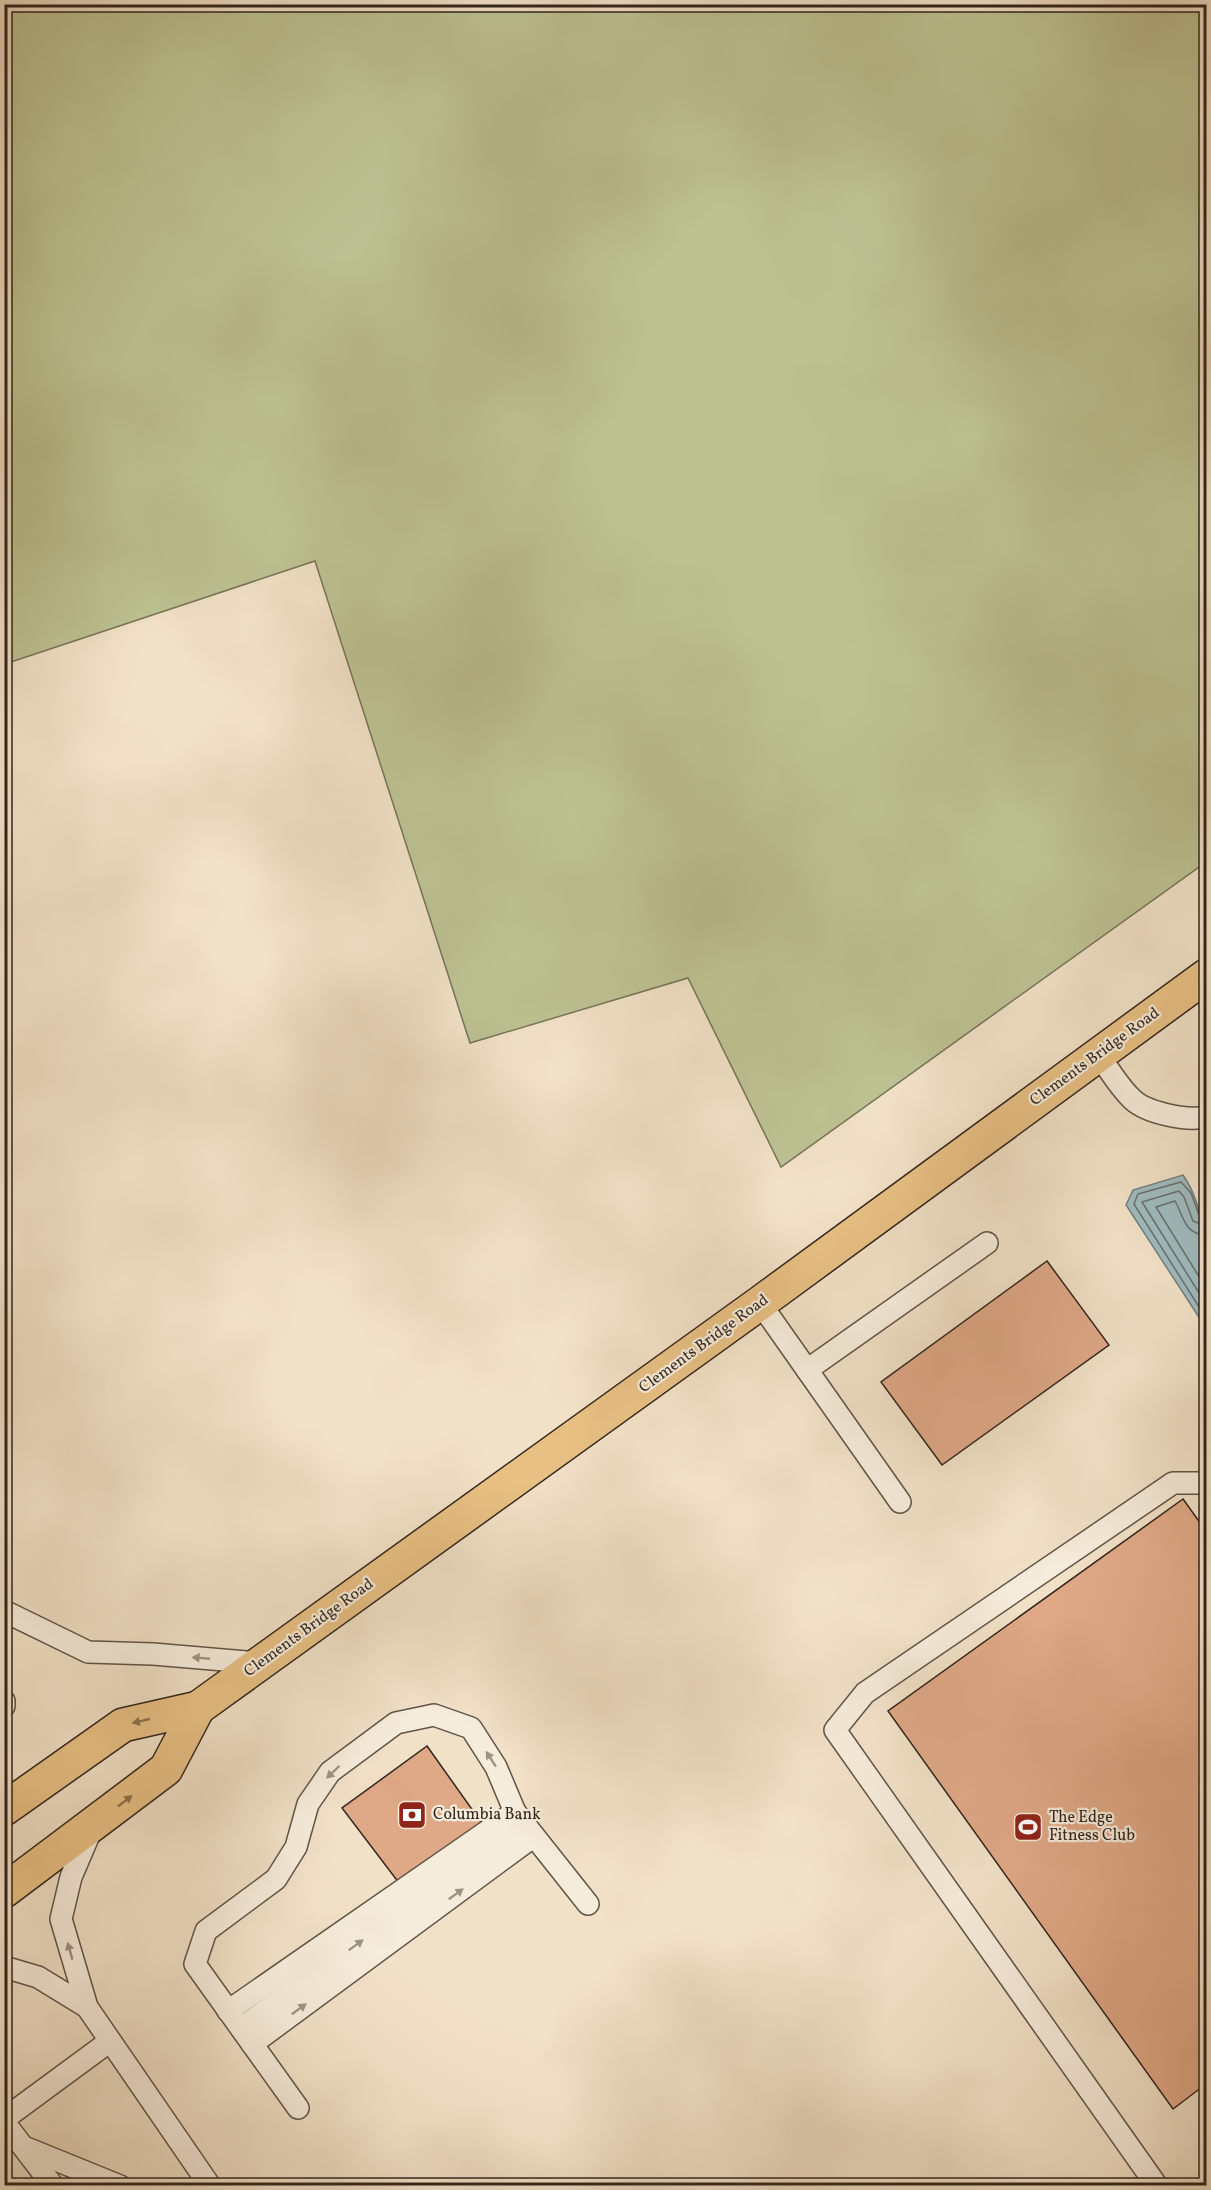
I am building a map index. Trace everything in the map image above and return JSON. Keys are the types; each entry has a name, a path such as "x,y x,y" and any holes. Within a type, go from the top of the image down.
{"main road":[{"name":"Clements Bridge Road","path":"4,1809 123,1725 198,1708 760,1303 1206,976"},
{"name":"Clements Bridge Road","path":"4,1891 166,1769 198,1708"}],"lane":[{"path":"1098,1054 1131,1099 1165,1114 1192,1120 1206,1117"},
{"path":"807,1370 987,1243"},
{"path":"760,1303 900,1502"},
{"path":"1156,2186 835,1730 866,1693 1173,1483 1206,1483"},
{"path":"4,1611 88,1652 153,1654 260,1663"},
{"path":"4,1701 4,1706"},
{"path":"298,2108 195,1964 206,1931 276,1879 296,1847 308,1804 330,1772 396,1723 434,1715 471,1728 496,1767 525,1824 588,1904"},
{"path":"240,2027 525,1824"},
{"path":"240,2027 525,1824"},
{"path":"93,1825 71,1877 61,1919 87,2007 210,2186"},
{"path":"4,1967 38,1977 87,2007"},
{"path":"4,2122 110,2041"},
{"path":"4,2122 53,2186"},
{"path":"4,2122 24,2161 33,2186"},
{"path":"24,2147 69,2186"},
{"path":"24,2147 86,2186"},
{"path":"24,2147 120,2186"}],"green space":[{"path":"4,5 1206,5 1206,862 781,1167 688,978 470,1043 315,561 5,664"}],"water":[{"path":"1183,1175 1199,1209 1203,1228 1207,1268 1206,1328 1126,1205 1133,1190"}],"building":[{"path":"1047,1261 1109,1345 942,1465 881,1382"},
{"path":"1183,1499 1206,1531 1206,2084 1173,2109 888,1711"},
{"name":"Columbia Bank","path":"427,1746 481,1822 399,1883 342,1808"}],"place":[{"name":"Columbia Bank","path":"412,1815"},
{"name":"The Edge Fitness Club","path":"1028,1827"}]}
